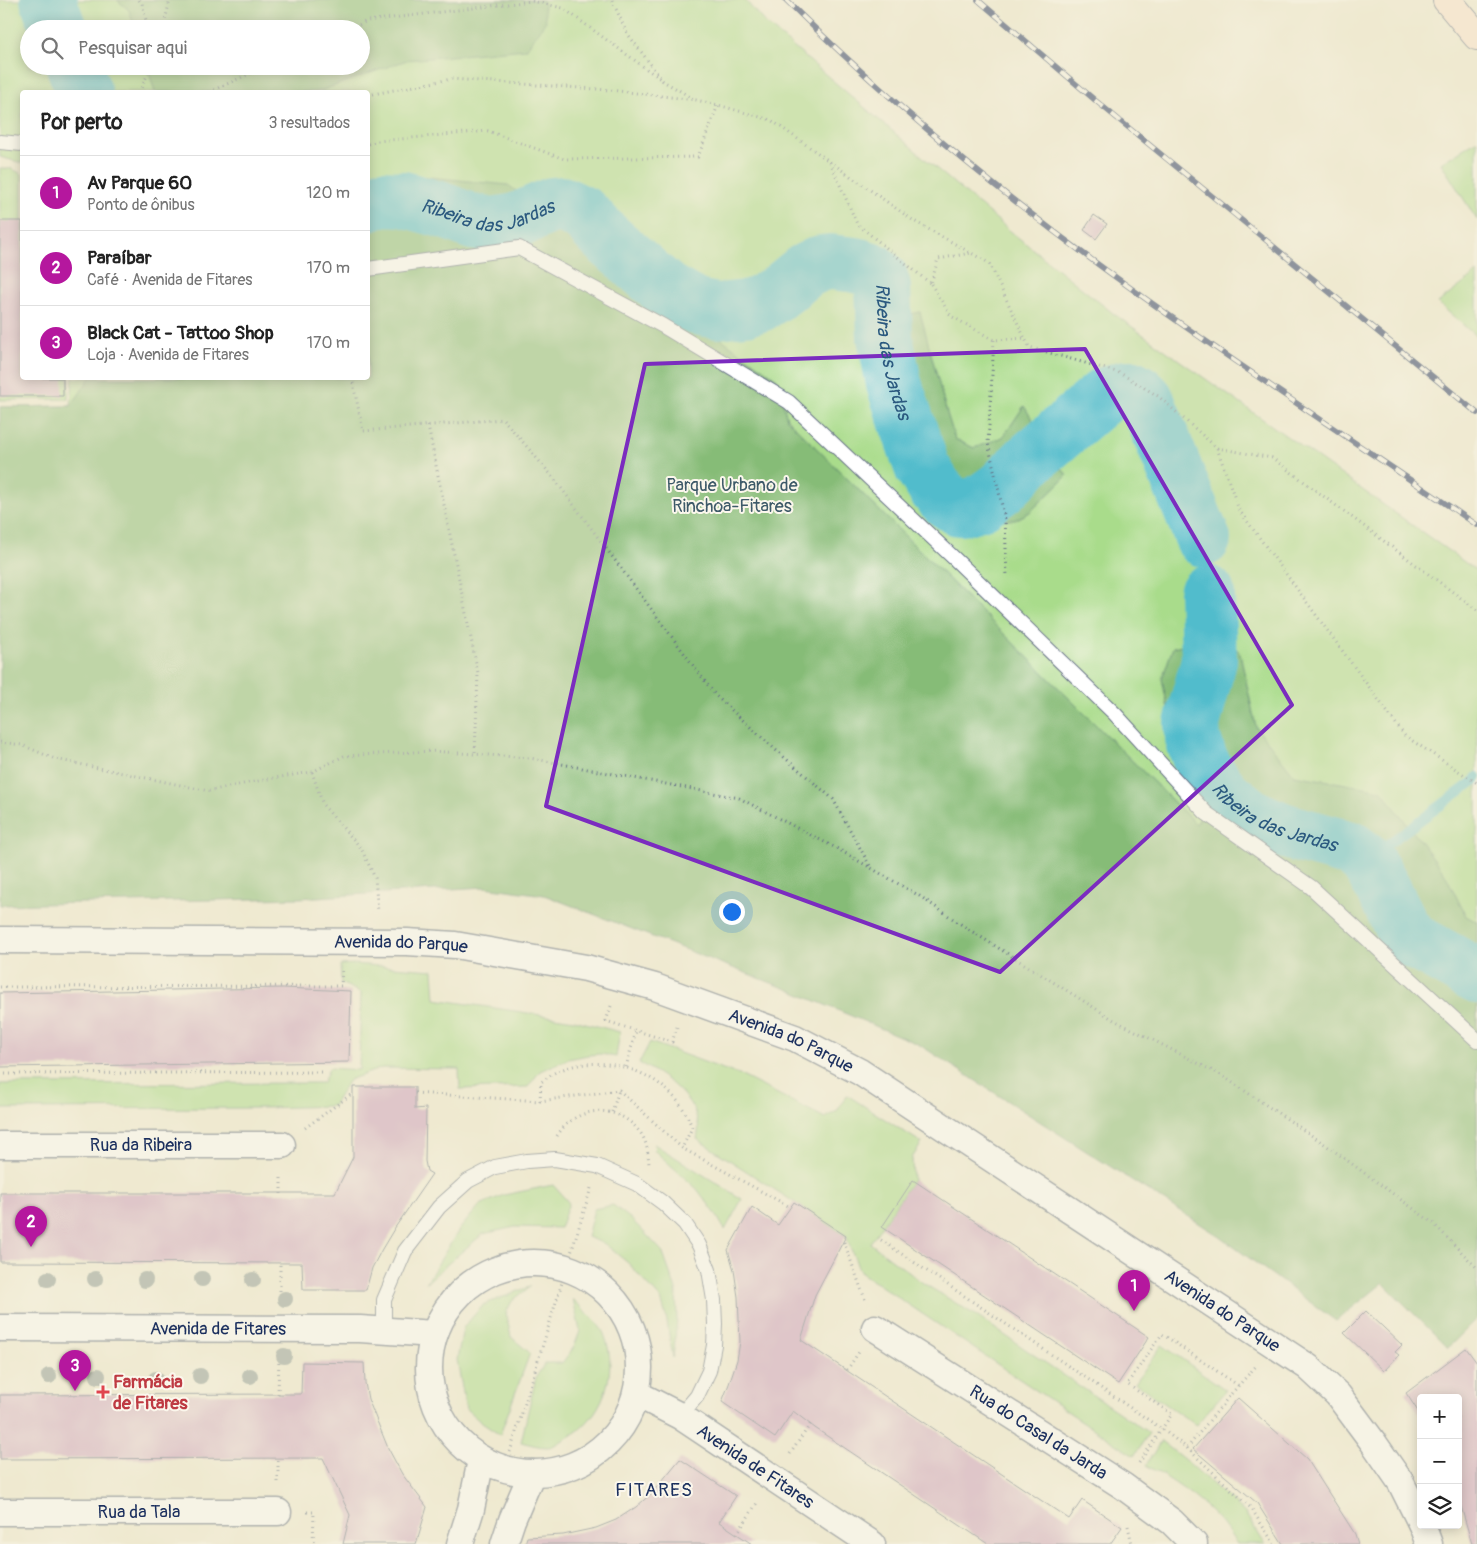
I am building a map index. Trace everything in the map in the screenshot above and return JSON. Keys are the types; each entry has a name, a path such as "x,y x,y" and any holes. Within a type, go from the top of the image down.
{"main road":[{"path":"1447,0 1477,36"}],"street":[{"name":"Avenida do Parque","path":"0,940 407,942 455,945 586,968 655,987 795,1038 860,1072 1308,1367 1338,1395 1373,1442 1400,1481 1417,1516"},
{"name":"Rua da Ribeira","path":"0,1145 282,1145"},
{"path":"534,1263 566,1268 593,1281 616,1303 633,1330 639,1361 637,1394 626,1419 609,1442 587,1459 560,1470 532,1473 505,1470 481,1460 458,1442 441,1418 431,1391 428,1362 434,1334 449,1305 473,1282 502,1268 534,1263"},
{"name":"Avenida de Fitares","path":"0,1328 384,1330 434,1334"},
{"name":"Rua do Casal da Jarda","path":"875,1328 1142,1498 1172,1522 1194,1544"},
{"name":"Avenida de Fitares","path":"637,1394 680,1416 872,1544"},
{"path":"460,1544 471,1509 481,1460"},
{"path":"504,1544 532,1473"},
{"name":"Rua da Tala","path":"0,1512 278,1512"},
{"name":"Avenida do Parque","path":"1423,1529 1429,1544"}],"lane":[{"path":"0,142 20,144"},
{"path":"370,269 519,248 664,326 790,402 1116,714 1206,813 1311,886 1477,1040"},
{"path":"384,1330 384,1300 405,1251 439,1208 468,1180 495,1167 527,1161 555,1159 597,1166 637,1184 662,1203 684,1224 699,1245 708,1270 714,1300 716,1324 709,1371 697,1396 680,1416"}],"path":[{"path":"139,0 142,3 146,20"},
{"path":"165,20 170,0"},
{"path":"370,21 532,0 563,8 663,80 696,100"},
{"path":"612,0 628,33 663,80"},
{"path":"140,90 148,75"},
{"path":"213,90 247,75"},
{"path":"370,95 451,79 610,90 696,100 771,120 914,220 989,263 1030,347 1120,373 1158,396 1217,448 1239,510 1405,736 1477,783"},
{"path":"370,143 488,130 564,159 698,157 718,105"},
{"path":"830,161 857,224 931,284 951,316 994,340 1025,338"},
{"path":"931,284 938,259 971,253"},
{"path":"994,340 988,443 1005,519 1008,610"},
{"path":"352,380 363,431 503,420 553,477 716,696 833,799 871,868"},
{"path":"428,426 478,673 475,754"},
{"path":"1217,448 1272,458 1477,610"},
{"path":"0,742 22,744 55,759 209,791 312,772 344,756 431,752 530,758 739,798 836,848 918,895 968,930 1114,1020 1221,1075 1326,1146 1434,1223 1477,1268"},
{"path":"312,772 323,805 361,848 375,878 380,942"},
{"path":"0,987 340,986 344,942"},
{"path":"606,1021 672,1042 677,1027 669,1024"},
{"path":"626,1067 636,1031"},
{"path":"540,1101 542,1082 554,1073 570,1067 588,1064 603,1063 626,1067 658,1082 678,1101 688,1114 692,1128 682,1148"},
{"path":"0,1074 325,1072"},
{"path":"415,1093 540,1101 619,1090"},
{"path":"619,1090 682,1148 790,1207"},
{"path":"612,1112 619,1090"},
{"path":"557,1136 567,1123 581,1114 596,1111 612,1112 628,1120 640,1132 648,1148 649,1164"},
{"path":"505,1470 585,1208"},
{"path":"881,1240 1162,1429 1187,1448 1251,1508 1274,1544"},
{"path":"1142,1459 1172,1414 1127,1384 1162,1334 1238,1386"},
{"path":"1187,1448 1232,1393"},
{"path":"313,1544 314,1512"}],"highlighted area":[{"path":"1085,349 1292,705 1000,972 546,806 645,364"}],"green space":[{"name":"Parque Urbano de Rinchoa-Fitares","path":"0,0 745,0 766,24 1015,235 1114,314 1477,571 1477,1319 1402,1259 0,407 71,406 73,380 370,380 370,90 20,90 20,162 0,157"},
{"path":"25,0 45,0 30,16"},
{"path":"117,0 543,0 546,21 526,49 407,60 370,73 370,20 132,20 129,10"},
{"path":"150,75 365,75 323,90 154,90"},
{"path":"1477,140 1477,220 1441,163"},
{"path":"0,168 12,169 20,173 20,380 69,380 68,399 0,400"},
{"name":"Parque Urbano de Rinchoa-Fitares","path":"418,176 508,185 777,379 787,419 1196,824 1210,804 1169,714 1162,679 1173,647 1224,635 1240,653 1256,727 1294,775 1381,790 1444,872 1466,916 1477,922 1477,1319 1448,1348 1383,1283 1336,1321 1216,1234 918,1044 787,989 544,895 485,887 300,898 0,905 0,407 71,406 89,380 370,380 370,185"},
{"path":"1477,273 1477,337 1438,303"},
{"path":"920,312 955,439 974,448 1003,437 1024,406 1067,476 1030,512 1015,520 978,519 948,514 921,488 869,344 896,317"},
{"path":"353,964 433,970 435,999 574,1020 620,1032 616,1057 601,1054 568,1059 540,1071 528,1087 460,1089 459,1069 382,1068 349,1080 333,1106 0,1109 0,1084 323,1083 329,1068 359,1070 361,993 341,983 340,965"},
{"path":"650,1042 742,1076 825,1118 837,1111 847,1095 922,1143 912,1158 913,1180 870,1243 923,1283 972,1313 1149,1433 1134,1456 860,1272 846,1236 697,1139 698,1123 690,1103 666,1079 639,1063"},
{"path":"654,1144 742,1199 725,1230 697,1189 655,1151"},
{"path":"553,1185 569,1203 560,1228 515,1227 483,1234 426,1283 459,1230 480,1205 504,1195"},
{"path":"613,1205 631,1219 662,1251 676,1290 677,1320 673,1358 666,1316 661,1299 628,1263 605,1244 587,1237 594,1209"},
{"path":"531,1286 512,1301 506,1313 511,1337 530,1353 500,1435 466,1409 457,1360 463,1328 483,1305"},
{"path":"573,1299 595,1321 604,1334 610,1364 604,1394 598,1408 589,1420 578,1431 559,1443 547,1447 521,1442 536,1377 545,1363 562,1363 574,1347 580,1331"},
{"path":"1162,1345 1226,1390 1196,1425 1135,1383"},
{"path":"1161,1441 1245,1513 1265,1544 1237,1544 1221,1522 1202,1503 1146,1465"}],"building":[{"path":"1094,215 1107,224 1096,239 1084,230"},
{"path":"0,221 20,221 20,380 63,380 63,396 0,396"},
{"path":"283,988 351,991 349,1062 0,1067 0,993"},
{"path":"353,1087 415,1087 415,1109 426,1108 425,1161 427,1171 432,1174 382,1249 372,1268 366,1290 303,1290 302,1263 0,1262 0,1193 335,1193 353,1157"},
{"path":"913,1180 1149,1337 1118,1384 882,1227"},
{"path":"794,1202 846,1236 815,1295 801,1340 1069,1519 1082,1500 1122,1527 1110,1544 988,1544 815,1428 793,1411 775,1438 722,1402 737,1360 740,1342 738,1297 734,1270 728,1250 752,1207 778,1225"},
{"path":"1366,1311 1402,1345 1395,1352 1399,1355 1384,1371 1344,1333"},
{"path":"1466,1348 1477,1363 1477,1544 1472,1544 1462,1510 1462,1394 1417,1394 1417,1410 1406,1393"},
{"path":"302,1362 364,1363 368,1399 388,1448 402,1474 427,1507 416,1544 343,1544 350,1515 323,1458 0,1459 0,1395 301,1394"},
{"path":"1238,1398 1307,1459 1355,1534 1358,1544 1283,1544 1257,1503 1193,1449"},
{"path":"680,1459 736,1496 719,1522 752,1544 525,1544 527,1537 563,1535 596,1528 616,1520 636,1507 652,1493"}],"waterway":[{"name":"Ribeira das Jardas","path":"48,0 56,20"},
{"name":"Ribeira das Jardas","path":"77,75 83,90"},
{"name":"Ribeira das Jardas","path":"370,203 381,198 403,199 442,210 473,222 492,225 516,221 552,205 562,204 583,214 604,236 666,290 696,307 718,311 746,308 760,304 779,292 805,271 821,263 830,262 856,265 872,270 880,277 883,287 885,338 894,384 922,467 935,488 947,501 958,508 980,503 1001,488 1029,460 1105,395 1125,388 1132,388 1146,399 1203,539"},
{"name":"Ribeira das Jardas","path":"1207,593 1209,660 1192,724 1193,739 1200,760 1209,775 1224,795 1252,817 1282,830 1351,849 1366,860 1379,881 1403,929 1414,941 1477,976"},
{"path":"1366,860 1477,777"}],"railway":[{"path":"786,0 861,71 939,140 1061,237 1195,334 1477,525"},
{"path":"978,0 1096,101 1477,413"}],"place":[{"name":"Paraíbar","path":"31,1247"},
{"name":"Av Parque 60","path":"1134,1311"},
{"name":"Black Cat - Tattoo Shop","path":"75,1391"},
{"name":"Farmácia de Fitares","path":"103,1392"}],"district":[{"name":"FITARES","path":"654,1489"}]}
